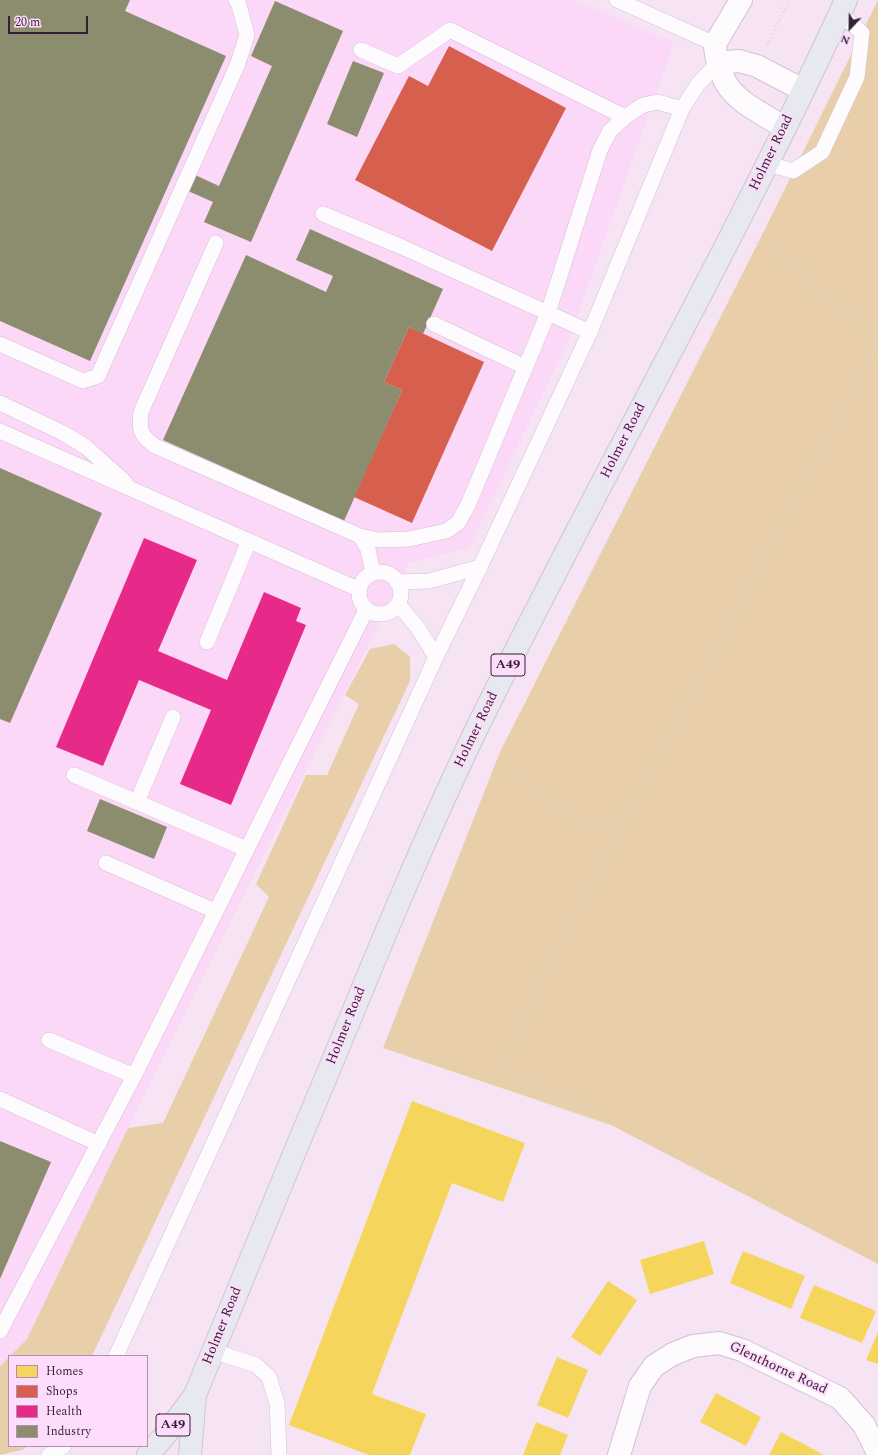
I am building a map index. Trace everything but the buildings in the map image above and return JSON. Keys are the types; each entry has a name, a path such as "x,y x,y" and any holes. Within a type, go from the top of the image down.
{"highway":[{"name":"Holmer Road","path":"148,1455 166,1434 195,1395 373,963 438,812 521,640 768,164 843,7"},
{"name":"Holmer Road","path":"190,1455 195,1395"}],"street":[{"path":"741,0 717,54 726,84 735,95 748,105 785,128"},
{"path":"717,54 757,66 803,90"},
{"name":"Glenthorne Road","path":"619,1455 640,1386 654,1366 673,1354 693,1346 719,1343 742,1350 840,1398 864,1425 878,1453"}],"lane":[{"path":"0,344 83,381 98,376 238,66 247,35 239,5 236,0"},
{"path":"116,1355 436,657 480,567 590,332 682,109 717,54 617,0"},
{"path":"768,164 794,171 822,152 858,77 862,34 843,7"},
{"path":"361,50 398,66 450,30 625,117"},
{"path":"216,243 141,412 139,426 143,437 155,446 360,536 378,540 409,539 446,531 458,523 468,505 548,313 600,150 610,131 625,117 643,105 658,102 682,109"},
{"path":"323,214 402,247 590,332"},
{"path":"434,324 525,367"},
{"path":"0,403 63,433 86,447 127,483 185,512"},
{"path":"0,431 358,589"},
{"path":"360,536 368,549 373,573"},
{"path":"206,642 249,541"},
{"path":"397,582 430,581 480,567"},
{"path":"373,573 387,573 401,588 401,597 398,604 393,610 382,615 366,610 358,597 358,589 365,578 373,573"},
{"path":"398,604 418,628 436,657"},
{"path":"0,1331 134,1076 366,610"},
{"path":"137,802 173,717"},
{"path":"74,775 246,849"},
{"path":"106,863 215,911"},
{"path":"49,1040 134,1076"},
{"path":"0,1099 99,1144"},
{"path":"213,1351 256,1365 269,1377 277,1403 279,1455"},
{"path":"49,1455 62,1447"}],"path":[{"path":"757,66 789,0"},
{"path":"595,1109 524,1081 512,1073 506,1065 542,976 872,355 876,336 866,324 812,288 807,271 734,230"},
{"path":"504,774 529,785 564,812 589,824 613,821 636,800"}],"shaded area":[{"path":"0,0 575,0 674,43 569,339 469,548 409,563 128,1128 27,1339 11,1355 8,1355 8,1358 0,1366"},
{"path":"878,0 878,1264 611,1125 383,1048 500,752 761,237"},
{"path":"394,644 410,657 410,681 92,1355 11,1355 27,1339 128,1128 163,1123 269,897 256,884 306,775 327,775 359,704 345,695 370,649"},
{"path":"8,1358 8,1447 26,1447 22,1450 0,1455 0,1366"}]}
